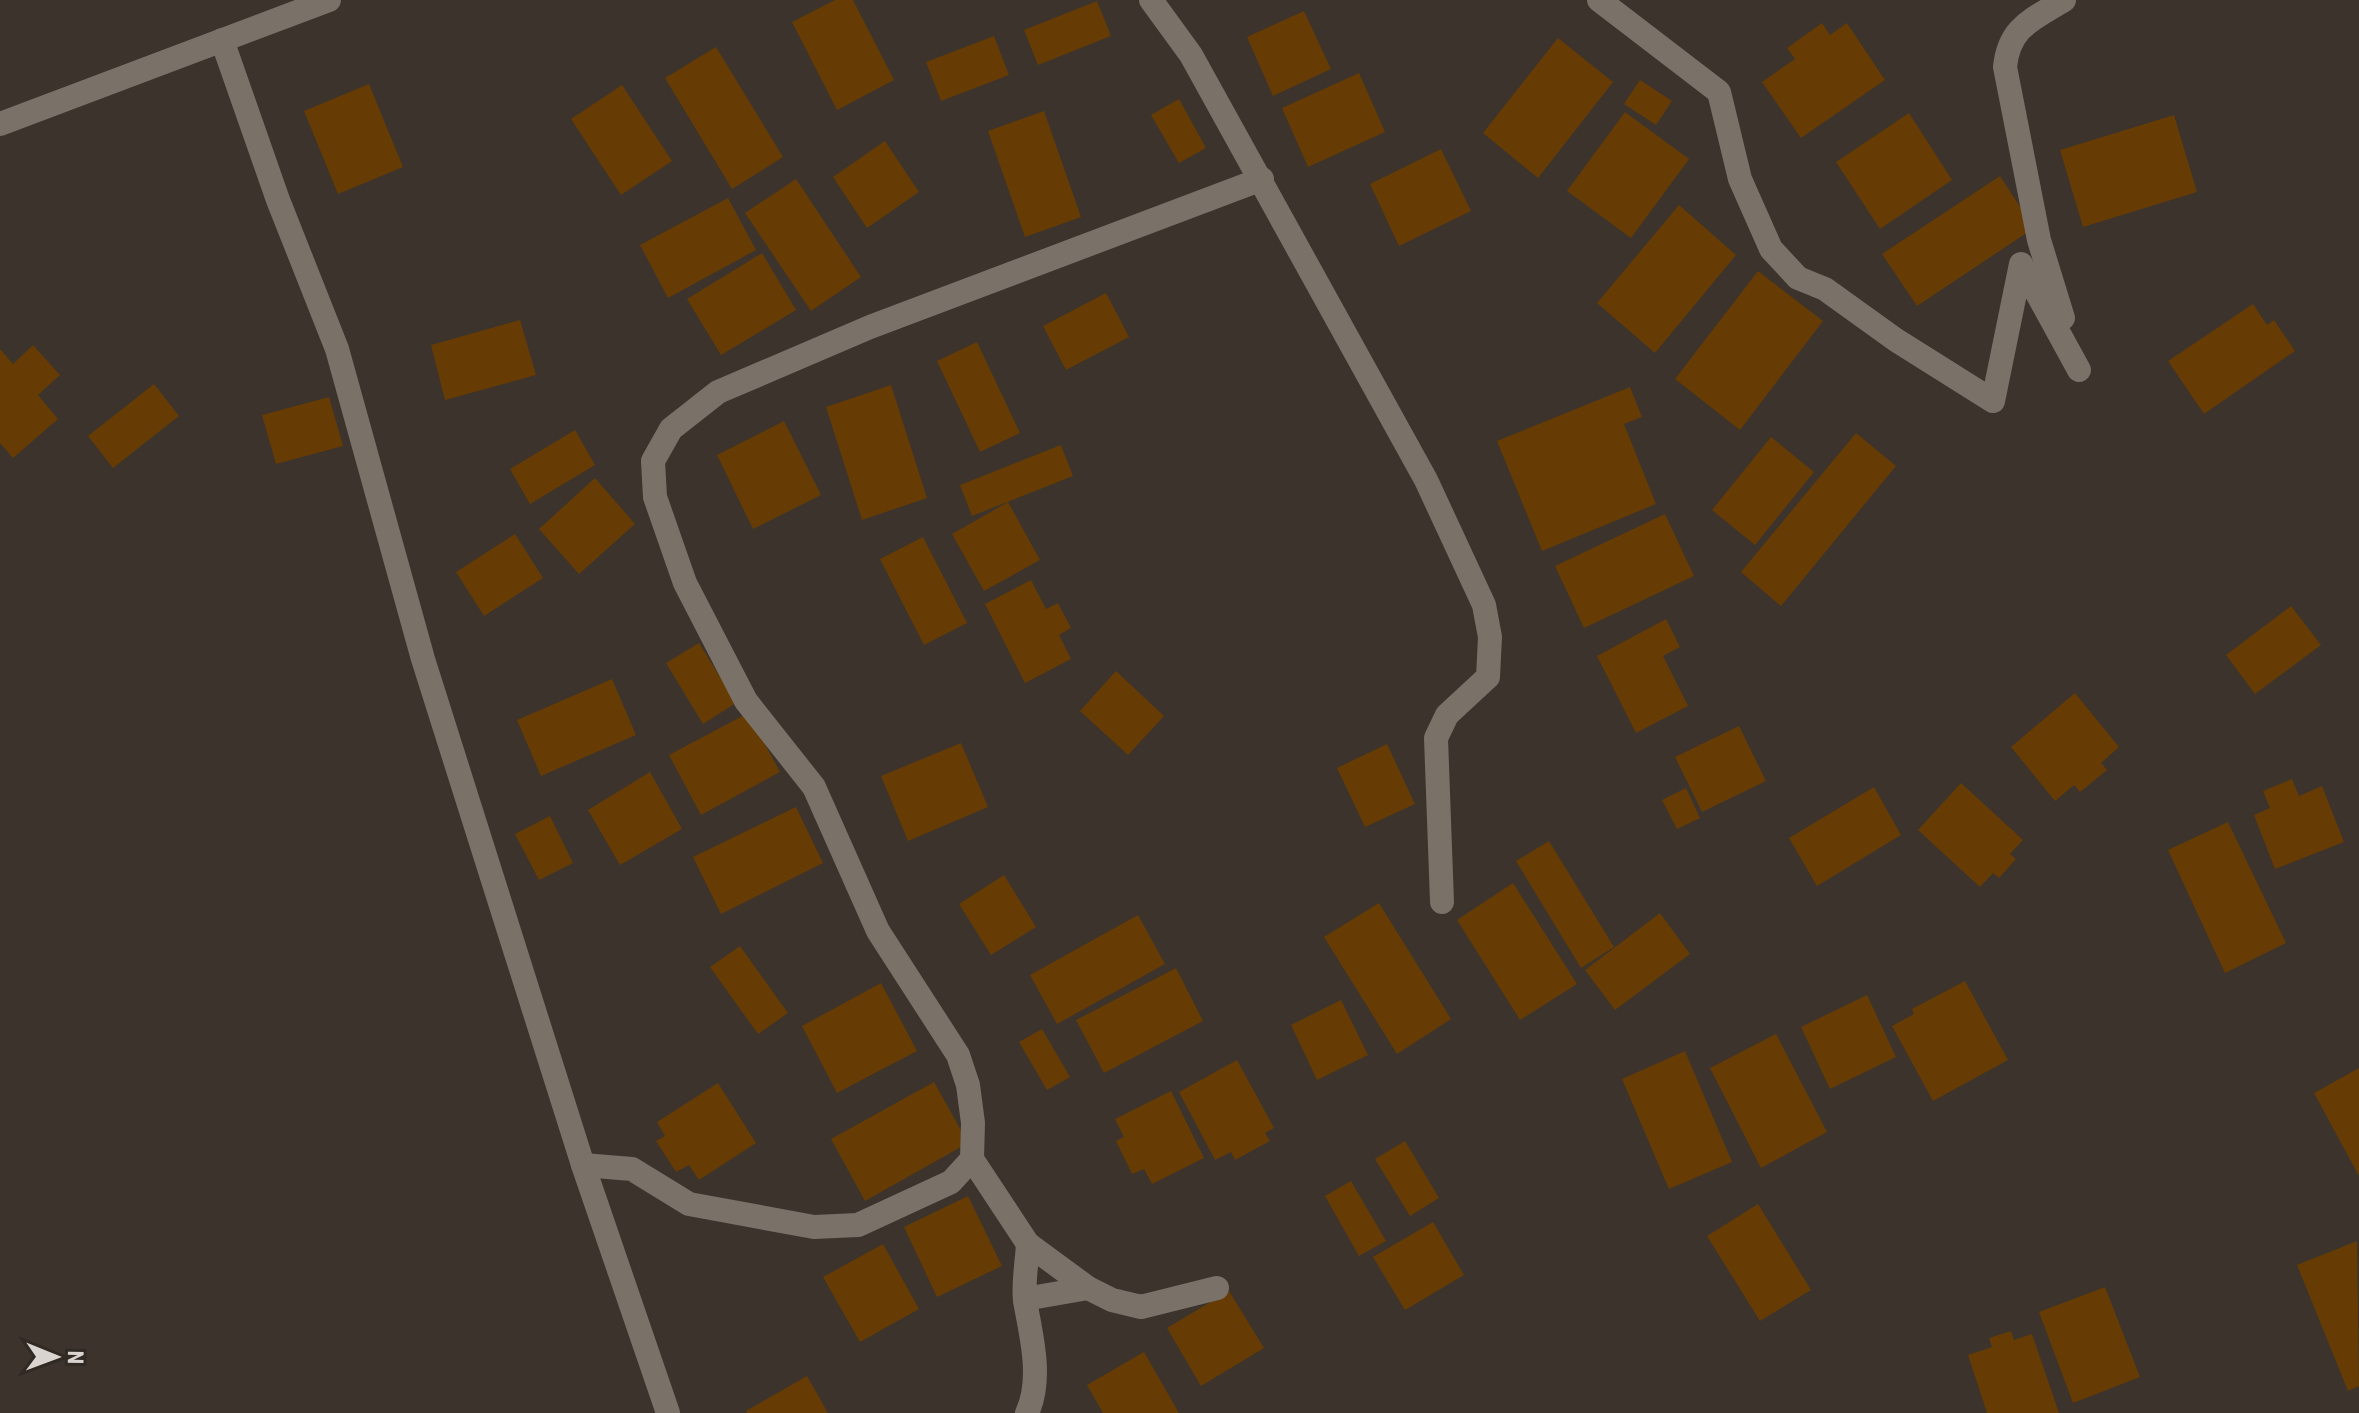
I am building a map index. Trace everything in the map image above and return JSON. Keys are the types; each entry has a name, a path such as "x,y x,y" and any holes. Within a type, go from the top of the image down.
{"street":[{"path":"0,124 329,0"},
{"path":"1151,0 1191,55 1262,179 1426,480 1484,605 1490,637 1488,677 1447,715 1436,738 1442,902"},
{"path":"1599,0 1719,92 1740,179 1771,249 1798,278 1825,289 1896,340 1993,401 2021,264 2079,370 2039,240 2005,67 2007,45 2019,29 2064,0"},
{"path":"222,40 278,200 337,349 423,659 583,1165 668,1413"},
{"path":"1217,1288 1141,1307 1112,1300 1088,1288 1028,1244 972,1159 973,1123 968,1085 958,1055 878,931 814,787 746,701 692,596 655,497 653,461 671,429 718,392 870,327 1262,179"},
{"path":"583,1165 632,1169 689,1204 814,1227 858,1225 951,1182 972,1159"},
{"path":"1027,1413 1033,1400 1033,1328 1025,1299 1028,1244"},
{"path":"1025,1299 1088,1288"}],"building":[{"path":"835,0 853,0 894,80 837,110 792,22"},
{"path":"1097,1 1111,36 1038,65 1024,30"},
{"path":"1304,11 1331,69 1273,96 1247,37"},
{"path":"1822,23 1830,35 1847,23 1885,80 1801,138 1762,82 1795,59 1787,48"},
{"path":"994,36 1009,75 941,101 926,62"},
{"path":"1558,38 1613,82 1538,178 1483,133"},
{"path":"716,47 783,157 732,189 665,78"},
{"path":"1359,73 1385,132 1308,167 1282,108"},
{"path":"1640,80 1672,101 1656,125 1624,104"},
{"path":"369,84 403,167 338,194 304,111"},
{"path":"622,85 672,161 621,195 571,119"},
{"path":"1179,99 1206,148 1179,163 1151,115"},
{"path":"1044,111 1081,217 1025,237 988,131"},
{"path":"1625,112 1689,159 1631,238 1567,191"},
{"path":"1909,113 1952,180 1880,229 1836,162"},
{"path":"2174,115 2197,192 2083,227 2060,150"},
{"path":"885,141 919,192 867,228 833,177"},
{"path":"1441,149 1471,211 1399,246 1370,184"},
{"path":"2000,176 2034,228 1917,306 1882,254"},
{"path":"796,179 861,277 811,311 745,213"},
{"path":"728,198 756,250 668,298 640,245"},
{"path":"1679,205 1736,255 1655,353 1597,303"},
{"path":"762,253 796,310 721,355 687,299"},
{"path":"1758,271 1823,321 1740,430 1675,379"},
{"path":"1106,293 1129,337 1066,370 1043,326"},
{"path":"2253,304 2267,325 2274,320 2295,351 2204,414 2168,361"},
{"path":"520,320 536,375 445,400 431,345"},
{"path":"977,342 1020,433 980,452 937,361"},
{"path":"33,345 60,375 38,395 58,419 13,458 0,443 0,349 13,364"},
{"path":"154,384 179,416 113,468 88,436"},
{"path":"891,385 927,498 862,520 826,407"},
{"path":"1630,387 1642,417 1624,424 1656,504 1542,551 1497,441"},
{"path":"329,397 343,446 276,464 262,415"},
{"path":"784,421 821,495 753,529 717,455"},
{"path":"575,430 595,465 530,504 510,469"},
{"path":"1856,433 1896,466 1781,606 1741,572"},
{"path":"1771,437 1814,472 1755,545 1712,510"},
{"path":"1061,445 1073,476 972,516 960,485"},
{"path":"595,478 635,524 579,574 539,529"},
{"path":"1008,502 1040,560 984,591 952,534"},
{"path":"1665,514 1694,576 1584,628 1555,566"},
{"path":"515,534 543,578 484,616 456,572"},
{"path":"923,537 967,623 924,645 880,559"},
{"path":"1031,580 1046,609 1058,603 1071,628 1059,635 1071,659 1025,683 985,604"},
{"path":"2291,606 2321,645 2255,694 2226,655"},
{"path":"1666,619 1680,647 1663,656 1688,706 1636,733 1597,656"},
{"path":"699,643 736,703 703,724 666,663"},
{"path":"1116,671 1164,716 1128,755 1080,711"},
{"path":"612,679 636,735 541,776 517,720"},
{"path":"2075,693 2119,747 2101,763 2107,770 2080,792 2074,785 2055,801 2011,747"},
{"path":"748,713 780,772 701,815 669,755"},
{"path":"1739,726 1766,781 1702,812 1675,757"},
{"path":"961,743 988,807 908,841 881,776"},
{"path":"1387,744 1415,804 1365,827 1337,768"},
{"path":"650,772 682,829 620,865 588,810"},
{"path":"2292,779 2299,796 2322,786 2344,842 2275,869 2254,815 2270,808 2263,791"},
{"path":"1961,783 2023,840 2010,854 2016,859 1999,878 1993,873 1980,887 1918,830"},
{"path":"1874,787 1901,835 1817,886 1789,838"},
{"path":"1686,788 1700,818 1677,829 1662,800"},
{"path":"796,807 823,863 721,914 693,857"},
{"path":"550,816 573,863 539,880 515,834"},
{"path":"2228,822 2286,943 2225,973 2168,850"},
{"path":"1549,841 1614,947 1581,968 1516,861"},
{"path":"1004,875 1036,927 991,955 959,904"},
{"path":"1513,883 1577,984 1520,1020 1457,920"},
{"path":"1379,903 1451,1019 1397,1054 1324,937"},
{"path":"1660,913 1690,954 1615,1010 1585,970"},
{"path":"1138,915 1165,964 1057,1024 1030,975"},
{"path":"740,946 788,1013 758,1034 710,967"},
{"path":"1176,968 1203,1021 1104,1073 1076,1020"},
{"path":"1965,981 2008,1060 1933,1101 1892,1026 1914,1014 1912,1009"},
{"path":"881,983 917,1051 837,1093 802,1026"},
{"path":"1867,995 1896,1057 1830,1089 1801,1027"},
{"path":"1341,1000 1368,1055 1317,1080 1291,1025"},
{"path":"1042,1029 1070,1077 1047,1090 1019,1042"},
{"path":"1776,1034 1827,1132 1761,1168 1710,1068"},
{"path":"1685,1051 1732,1162 1669,1189 1622,1079"},
{"path":"1237,1060 1274,1128 1265,1133 1270,1141 1235,1160 1231,1152 1215,1160 1179,1092"},
{"path":"2359,1068 2359,1176 2314,1093"},
{"path":"934,1082 968,1143 865,1201 831,1139"},
{"path":"718,1083 756,1143 699,1180 689,1165 676,1172 656,1141 665,1136 657,1122"},
{"path":"1171,1091 1204,1158 1152,1184 1144,1169 1132,1174 1116,1141 1124,1137 1115,1119"},
{"path":"1405,1141 1439,1198 1410,1216 1375,1159"},
{"path":"1351,1181 1386,1241 1359,1256 1325,1196"},
{"path":"968,1196 1002,1266 937,1297 904,1227"},
{"path":"1758,1204 1811,1290 1760,1321 1707,1236"},
{"path":"1433,1222 1464,1275 1405,1310 1373,1257"},
{"path":"2357,1241 2359,1386 2348,1391 2297,1265"},
{"path":"883,1244 919,1309 860,1342 823,1277"},
{"path":"2105,1287 2140,1377 2073,1403 2039,1312"},
{"path":"1229,1291 1264,1348 1201,1386 1167,1328"},
{"path":"2011,1331 2014,1340 2032,1334 2059,1413 1987,1413 1968,1355 1992,1347 1989,1338"},
{"path":"1144,1352 1179,1413 1103,1413 1087,1385"},
{"path":"807,1376 828,1413 747,1413 746,1411"}]}
